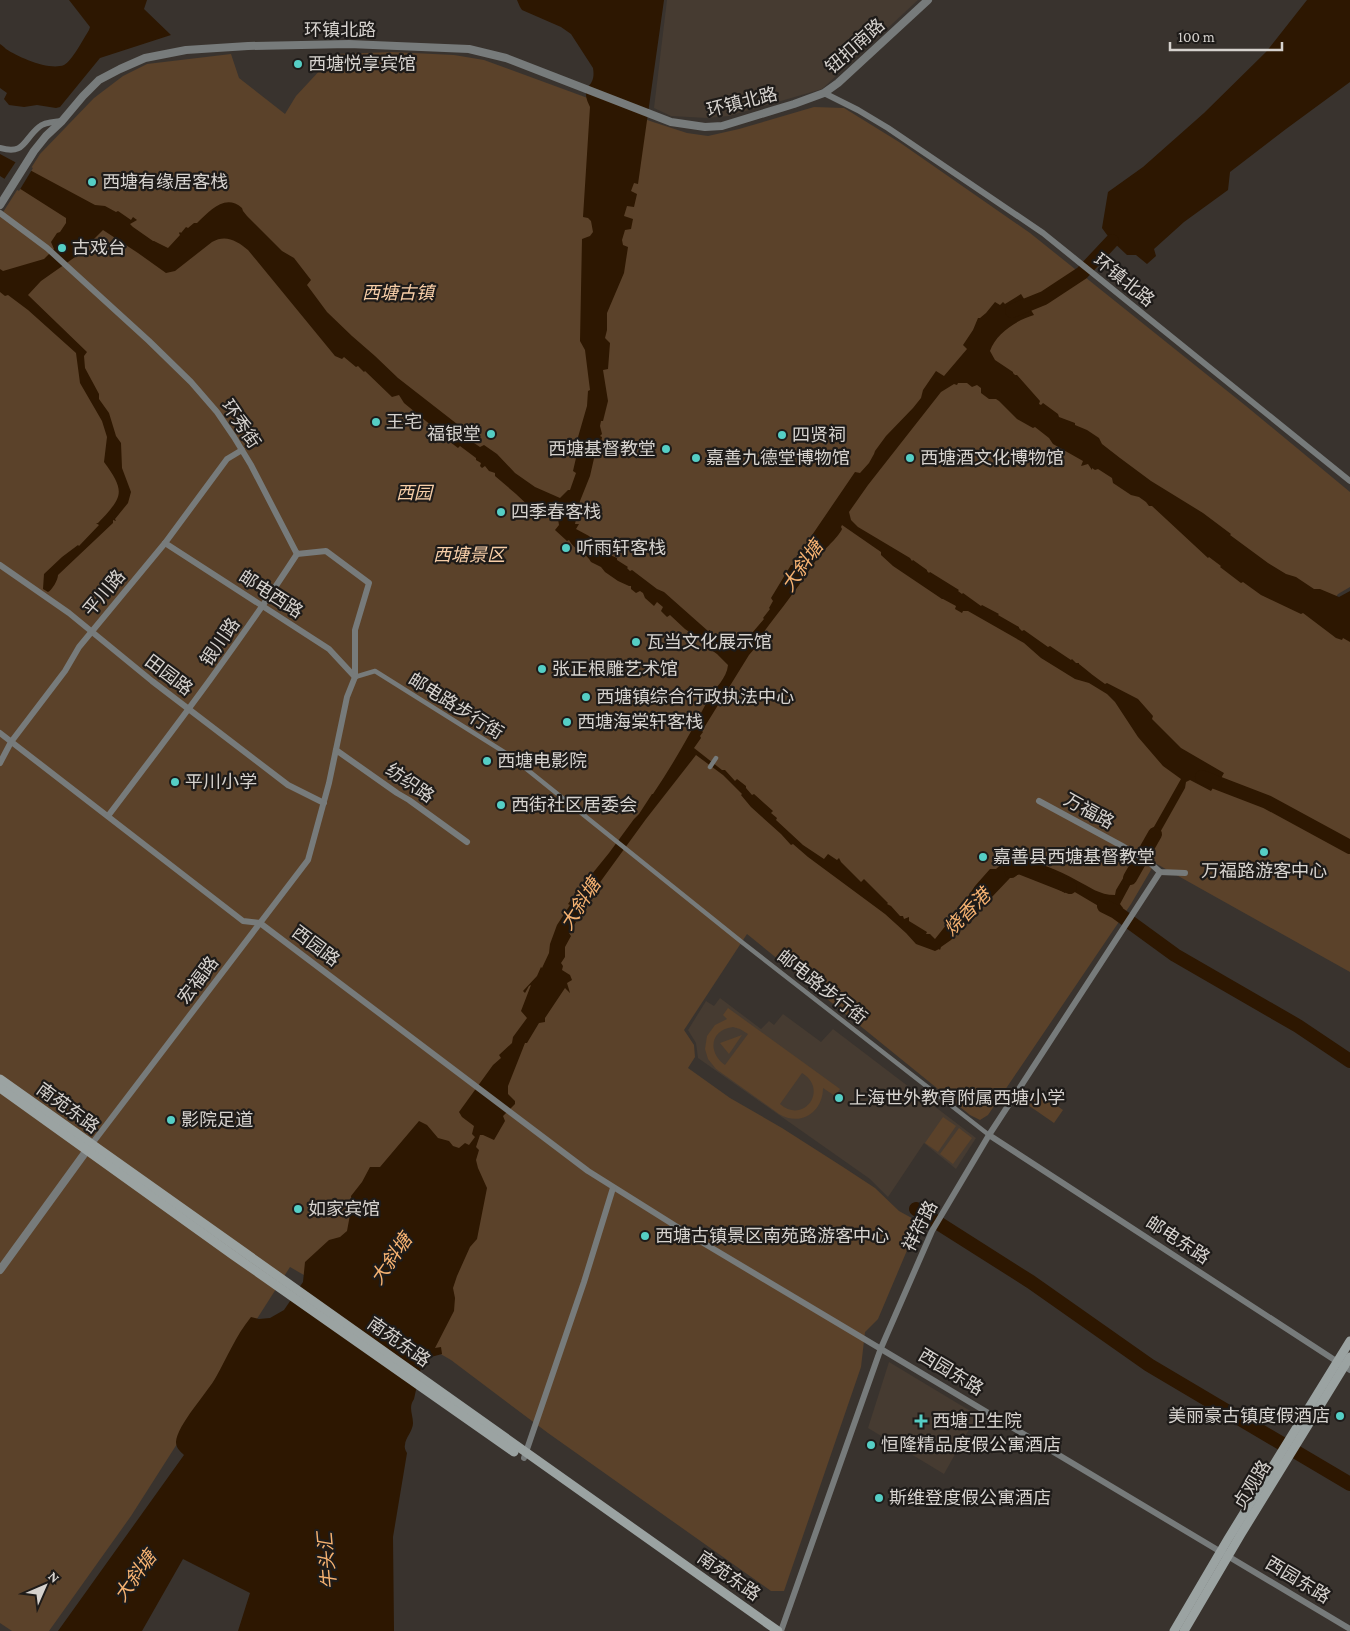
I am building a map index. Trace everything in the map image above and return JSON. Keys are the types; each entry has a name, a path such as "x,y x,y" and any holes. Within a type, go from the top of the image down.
{"main road":[{"name":"南苑东路","path":"0,1079 89,1148"},
{"name":"南苑东路","path":"0,1088 89,1148 487,1428 769,1631"},
{"path":"1344,1366 1350,1341"},
{"path":"1274,1472 1303,1425 1350,1357"},
{"name":"南苑东路","path":"524,1456 779,1631"},
{"name":"贞观路","path":"1174,1631 1274,1472"},
{"name":"贞观路","path":"1184,1631 1235,1528 1274,1472"}],"street":[{"name":"钮扣南路","path":"824,93 838,83 928,0"},
{"name":"环镇北路","path":"0,205 34,151 99,80 145,58 186,50 248,46 349,44 469,48 506,58 672,122 705,127 722,126 824,93 888,128 1037,229 1350,481"},
{"path":"0,148 13,150 22,147 40,126 62,121"},
{"name":"环秀街","path":"0,213 46,248 149,341 191,382 217,412 242,450 297,554"},
{"name":"平川路","path":"0,763 11,742 65,671 79,647 165,542 227,459 242,450"},
{"name":"邮电西路","path":"165,542 328,649 355,677"},
{"path":"297,554 326,551 369,583 355,630 355,677"},
{"name":"银川路","path":"108,816 189,709 263,606 297,554"},
{"name":"田园路","path":"0,565 69,613 288,785 324,803"},
{"name":"邮电路步行街","path":"355,677 375,671 509,755 639,860 989,1135"},
{"name":"宏福路","path":"0,1270 89,1148 308,860 324,803 347,697 355,677"},
{"name":"西园路","path":"0,733 244,921 260,923 510,1110 588,1171 614,1188"},
{"name":"纺织路","path":"336,750 467,842"},
{"path":"710,767 716,758"},
{"name":"万福路","path":"1039,801 1124,847 1149,862 1160,872"},
{"path":"1160,872 1184,873"},
{"name":"祥符路","path":"779,1631 881,1348 932,1231 989,1135 1160,872"},
{"name":"邮电东路","path":"989,1135 1344,1366"},
{"path":"524,1456 572,1318 614,1188"},
{"name":"西园东路","path":"614,1188 1350,1629"}],"shaded area":[{"path":"667,0 918,0 822,89 729,116 707,118 671,116 654,108"},
{"name":"上海世外教育附属西塘小学","path":"720,998 761,1029 769,1021 774,1025 783,1014 821,1042 833,1029 976,1138 956,1169 924,1143 888,1197 870,1179 698,1058 696,1043 688,1030 706,1001 714,1006"},
{"name":"西塘卫生院","path":"889,1362 977,1415 944,1474 868,1428"}],"green space":[{"name":"西塘景区","path":"392,52 454,55 484,60 653,122 687,133 708,136 814,107 844,108 899,142 1030,233 1350,492 1350,587 1338,594 1322,616 1350,636 1350,972 1155,863 1131,904 988,1115 980,1120 970,1115 747,934 684,1030 694,1045 695,1057 688,1068 730,1098 782,1128 875,1188 899,1211 919,1222 878,1319 865,1332 861,1367 784,1591 771,1591 548,1433 451,1360 290,1267 131,1516 49,1631 12,1631 0,1623 0,217 40,154 94,98 123,76 147,64 231,54 239,78 285,114 296,96 335,54"},
{"path":"728,1008 840,1089 835,1096 823,1088 822,1097 815,1110 803,1118 787,1118 779,1114 716,1069 708,1059 705,1049 707,1036 715,1025 727,1019 723,1015","holes":["733,1027 748,1034 725,1065 716,1054 714,1048 715,1037 725,1029","802,1073 810,1080 813,1095 805,1108 789,1109 780,1104"]},
{"path":"742,1035 729,1054 720,1043"},
{"path":"1037,1092 1063,1110 1054,1123 1028,1105"},
{"path":"943,1117 956,1126 938,1152 925,1143"},
{"path":"959,1128 972,1138 953,1164 940,1154"}],"water":[{"path":"69,0 147,0 144,9 171,35 100,58 60,107 9,105 4,99 7,93 0,88 0,44 11,52 42,65 64,65 74,54 90,27"},
{"name":"牛头汇","path":"517,0 664,0 638,184 634,183 631,191 637,194 634,207 627,206 624,216 633,219 631,229 625,230 622,240 623,245 628,247 624,273 607,313 605,338 610,343 608,369 603,370 608,401 600,426 602,434 600,436 602,437 598,454 595,454 590,476 580,501 575,524 579,524 576,529 589,536 604,549 606,548 611,553 610,555 617,558 630,571 632,570 664,592 708,631 710,630 714,635 716,634 733,648 740,647 764,619 773,601 771,598 791,565 793,565 806,547 808,541 855,472 860,473 869,463 886,436 921,398 923,390 936,371 944,376 967,349 963,345 978,318 986,313 995,302 1000,305 1003,302 1005,304 1021,294 1034,315 1014,324 997,338 990,351 995,360 1017,375 1040,401 1039,404 1043,403 1058,414 1059,417 1075,423 1075,425 1099,438 1102,444 1151,481 1203,513 1268,563 1286,574 1296,577 1314,589 1320,589 1339,597 1350,591 1350,642 1343,638 1342,640 1336,638 1303,613 1301,614 1261,595 1243,582 1241,583 1208,558 1152,506 1149,506 1139,497 1131,495 1113,483 1112,478 1098,469 1092,468 1092,470 1088,464 1081,466 1083,461 1053,444 1049,438 1035,427 1033,428 1017,419 996,399 989,399 981,393 981,388 977,385 972,387 967,383 958,383 941,392 849,512 851,520 858,527 910,558 929,573 959,590 981,606 999,614 1048,647 1050,646 1076,663 1079,663 1105,684 1107,683 1138,699 1153,716 1152,719 1181,748 1224,773 1216,787 1214,786 1211,791 1190,780 1186,782 1185,788 1149,852 1142,848 1181,779 1163,766 1138,737 1115,702 1107,694 1089,683 1075,679 1041,658 1024,643 968,611 963,611 962,613 955,609 956,606 942,599 893,566 881,555 881,552 842,525 838,535 820,555 759,639 761,641 749,655 702,731 701,738 694,748 722,770 725,770 735,781 737,779 746,786 752,795 754,794 773,811 771,813 777,818 776,820 803,845 824,859 828,854 837,860 839,858 861,882 864,879 900,916 903,916 904,919 909,917 909,921 935,939 990,869 996,869 1009,858 1044,865 1109,895 1115,895 1116,890 1134,860 1141,865 1120,904 1123,908 1117,917 1068,888 1065,893 1050,885 1053,878 1035,870 1030,870 1010,878 940,950 935,951 916,944 885,914 793,844 791,845 751,807 742,794 723,775 696,755 646,819 590,896 575,921 569,933 571,936 565,947 565,957 561,963 563,966 562,970 570,975 572,980 567,983 570,993 565,988 545,1018 545,1022 539,1023 527,1043 525,1043 508,1086 508,1094 515,1101 515,1104 503,1116 505,1121 494,1140 480,1135 476,1147 479,1150 476,1160 487,1188 477,1239 470,1247 453,1288 455,1298 454,1311 435,1348 441,1347 442,1354 427,1358 422,1363 411,1405 413,1426 405,1442 407,1453 393,1537 394,1631 238,1631 250,1593 183,1559 142,1631 58,1631 184,1455 177,1446 178,1435 187,1418 216,1377 245,1324 251,1317 259,1319 270,1318 284,1310 303,1282 305,1262 329,1240 340,1237 347,1231 352,1204 351,1196 362,1182 370,1167 380,1167 419,1121 427,1125 438,1138 449,1141 453,1146 459,1148 465,1143 469,1145 475,1137 472,1134 474,1126 462,1117 459,1112 493,1065 501,1058 499,1055 512,1043 513,1037 527,1018 521,1011 531,985 525,993 523,991 542,968 549,953 550,944 557,925 570,905 568,904 575,892 579,890 609,853 653,794 709,698 723,679 728,665 707,647 708,645 685,629 670,615 667,617 661,611 663,607 657,602 654,606 645,598 643,593 640,591 636,593 631,589 631,586 618,581 601,567 591,562 569,540 567,541 555,530 559,525 558,519 553,519 554,514 544,517 538,511 534,511 495,476 495,473 489,471 485,466 482,468 480,466 481,463 476,458 460,446 458,448 438,433 404,403 399,395 392,397 365,371 358,366 356,367 344,357 342,359 335,356 248,250 235,241 227,239 212,242 175,271 166,273 103,230 78,255 41,281 28,295 87,352 84,356 85,368 99,394 99,399 109,413 116,436 121,443 122,468 131,492 128,503 115,519 116,521 113,520 113,523 58,575 50,591 48,592 43,589 44,574 62,557 79,546 99,525 96,523 113,507 119,494 116,481 104,462 107,437 102,421 80,383 76,353 28,310 8,295 5,296 0,292 0,269 3,271 44,259 54,249 51,242 66,223 66,218 0,176 0,154 95,205 105,206 116,212 118,211 131,220 133,217 137,220 130,224 133,227 153,241 168,248 180,235 180,232 186,227 188,228 197,223 218,205 230,202 236,204 282,251 294,258 311,280 307,285 327,312 398,378 475,438 474,443 480,447 484,445 497,454 515,473 535,487 560,498 570,490 576,473 573,471 576,458 574,451 587,406 588,391 590,390 585,350 580,341 582,239 590,236 593,232 591,221 583,217 590,107 586,98 586,91 592,82 594,74 593,68 571,34 561,27 522,10"},
{"path":"1307,0 1350,0 1350,82 1230,172 1228,190 1184,222 1154,249 1156,256 1147,264 1136,255 1127,255 1110,239 1102,228 1108,192 1143,167 1204,113 1266,52"}],"pier":[{"path":"17,160 33,168 19,191 3,181"}],"waterway":[{"name":"大斜塘","path":"1012,311 1044,298 1082,273 1112,241"},
{"path":"1202,777 1267,802 1350,847"},
{"path":"1130,878 1155,834"},
{"name":"烧香港","path":"1011,871 1017,866 1070,887"},
{"name":"烧香港","path":"1104,906 1116,912 1175,955 1298,1026 1350,1061"},
{"path":"916,1209 1031,1282 1149,1365 1350,1484"}],"place":[{"name":"西塘悦享宾馆","path":"298,64"},
{"name":"西塘有缘居客栈","path":"92,182"},
{"name":"古戏台","path":"62,248"},
{"name":"王宅","path":"376,422"},
{"name":"福银堂","path":"491,434"},
{"name":"四贤祠","path":"782,435"},
{"name":"西塘基督教堂","path":"666,449"},
{"name":"嘉善九德堂博物馆","path":"696,458"},
{"name":"西塘酒文化博物馆","path":"910,458"},
{"name":"四季春客栈","path":"501,512"},
{"name":"听雨轩客栈","path":"566,548"},
{"name":"瓦当文化展示馆","path":"636,642"},
{"name":"张正根雕艺术馆","path":"542,669"},
{"name":"西塘镇综合行政执法中心","path":"586,697"},
{"name":"西塘海棠轩客栈","path":"567,722"},
{"name":"西塘电影院","path":"487,761"},
{"name":"平川小学","path":"175,782"},
{"name":"西街社区居委会","path":"501,805"},
{"name":"万福路游客中心","path":"1264,852"},
{"name":"嘉善县西塘基督教堂","path":"983,857"},
{"name":"上海世外教育附属西塘小学","path":"839,1098"},
{"name":"影院足道","path":"171,1120"},
{"name":"如家宾馆","path":"298,1209"},
{"name":"西塘古镇景区南苑路游客中心","path":"645,1236"},
{"name":"美丽豪古镇度假酒店","path":"1340,1416"},
{"name":"西塘卫生院","path":"921,1421"},
{"name":"恒隆精品度假公寓酒店","path":"871,1445"},
{"name":"斯维登度假公寓酒店","path":"879,1498"}],"park label":[{"name":"西塘古镇","path":"398,293"},
{"name":"西园","path":"414,493"}]}
